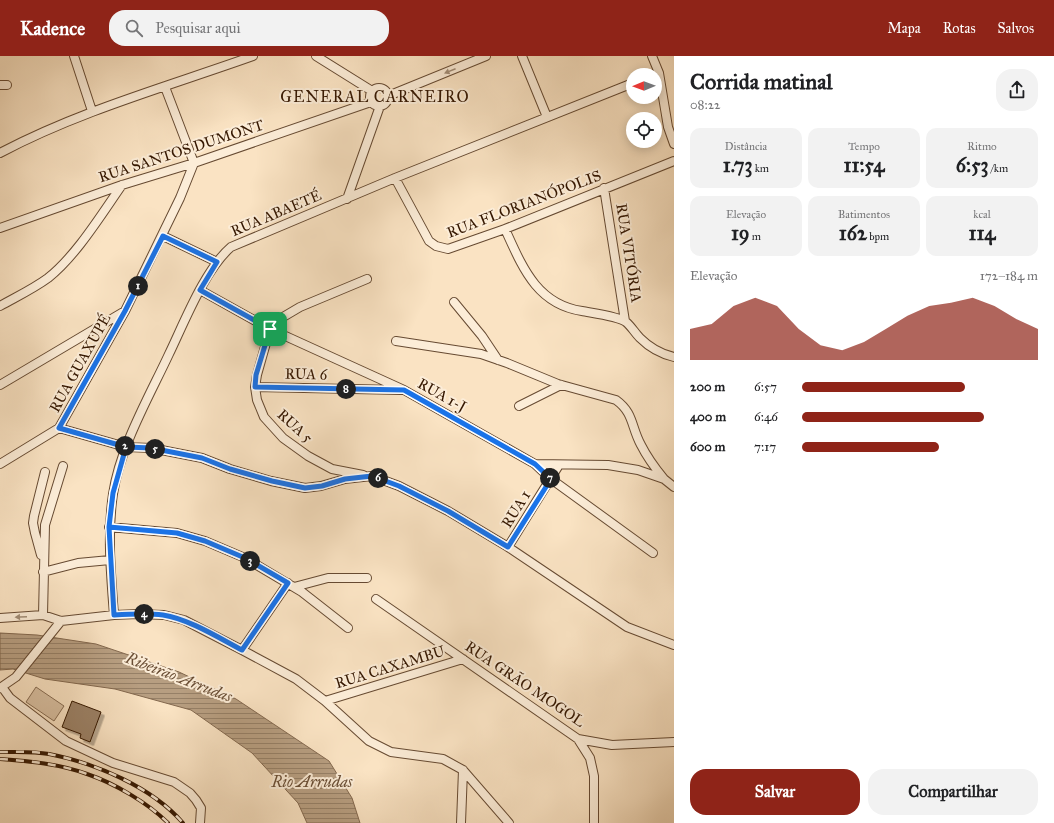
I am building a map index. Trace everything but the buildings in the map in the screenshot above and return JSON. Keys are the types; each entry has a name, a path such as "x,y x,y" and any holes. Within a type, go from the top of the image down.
{"street":[{"path":"74,56 92,111"},
{"path":"0,153 27,139 92,111 253,56"},
{"path":"316,56 372,91"},
{"path":"388,96 486,56"},
{"path":"522,56 547,117"},
{"path":"652,56 655,68"},
{"name":"RUA ABAETÉ","path":"114,615 109,527 113,493 126,447 200,290 224,252 230,247 348,199 395,178 626,86"},
{"path":"165,87 194,163"},
{"path":"377,88 383,88 387,92 388,96 385,104 380,106 375,106 371,102 370,97 372,91 377,88"},
{"path":"662,101 668,128 674,144"},
{"name":"RUA SANTOS DUMONT","path":"0,228 122,185 194,163 371,102"},
{"path":"348,199 380,106"},
{"name":"RUA FLORIANÓPOLIS","path":"395,178 429,241 436,246 448,249 505,229 674,161"},
{"name":"RUA GUAXUPÉ","path":"59,428 125,311 163,236 194,163"},
{"path":"0,306 47,279 59,268 72,254 122,185"},
{"name":"RUA VITÓRIA","path":"604,188 625,322"},
{"path":"505,229 519,261 534,285 542,293 564,306 605,315 625,322 640,338 658,352 674,357"},
{"path":"163,236 217,262"},
{"path":"270,329 278,320 300,307 367,279"},
{"name":"RUA 1-J","path":"200,290 270,329 404,390 535,464 551,479 653,553"},
{"path":"454,302 482,336 498,360"},
{"path":"0,385 125,311"},
{"name":"RUA 5","path":"270,329 256,375 255,387 257,400 264,417 283,438 308,456 332,468 372,476 399,486 448,511 508,547 627,627 674,645"},
{"path":"396,341 481,354 561,385 616,400 630,413 640,444 651,462 664,479 674,487"},
{"path":"519,406 561,385"},
{"name":"RUA 6","path":"255,387 404,390"},
{"path":"0,464 59,428 126,447 151,448 202,458 230,469 272,481 305,488 322,486 345,479 372,476"},
{"path":"535,464 608,466 638,470 664,479"},
{"name":"RUA 1","path":"508,547 559,464"},
{"path":"43,615 45,524 63,466"},
{"path":"44,562 33,523 45,472"},
{"path":"109,527 177,533 205,541 245,558 291,585 348,628"},
{"path":"43,572 78,563 110,560"},
{"path":"242,650 291,585 328,578 367,578"},
{"name":"RUA GRÃO MOGOL","path":"376,599 578,739 612,745 674,742"},
{"path":"0,618 43,615 61,621 138,614 164,615 184,620 296,679 325,701 369,741 391,752 443,760 463,770 509,823"},
{"path":"61,621 16,677 1,688 10,698 66,741 113,764 174,782 190,793 196,800 201,808 200,823"},
{"name":"RUA CAXAMBU","path":"325,701 462,659"},
{"path":"578,739 590,758 594,776 594,823"},
{"path":"462,823 463,770"}],"shaded area":[{"path":"36,687 64,706 54,721 26,702"}],"water":[{"name":"Rio Arrudas","path":"0,633 37,635 96,644 179,672 236,699 329,761 352,798 360,823 307,823 298,803 252,753 191,710 115,689 45,679 13,669 0,670"}],"railway":[{"path":"0,752 31,752 49,754 67,758 103,770 122,778 155,798 183,823"},
{"path":"0,759 55,765 97,778 130,794 151,808 168,823"}],"district":[{"name":"GENERAL CARNEIRO","path":"375,96"}],"route":[{"path":"270,329 200,290 217,262 163,236 125,311 59,428 126,447 113,493 109,527 177,533 205,541 245,558 288,583 242,650 184,620 164,615 114,615 109,527 113,493 126,447 151,448 202,458 230,469 272,481 305,488 322,486 345,479 372,476 399,486 448,511 508,547 551,479 535,464 404,390 255,387 256,375 270,329"}],"water label":[{"name":"Ribeirão Arrudas","path":"179,677"}]}
